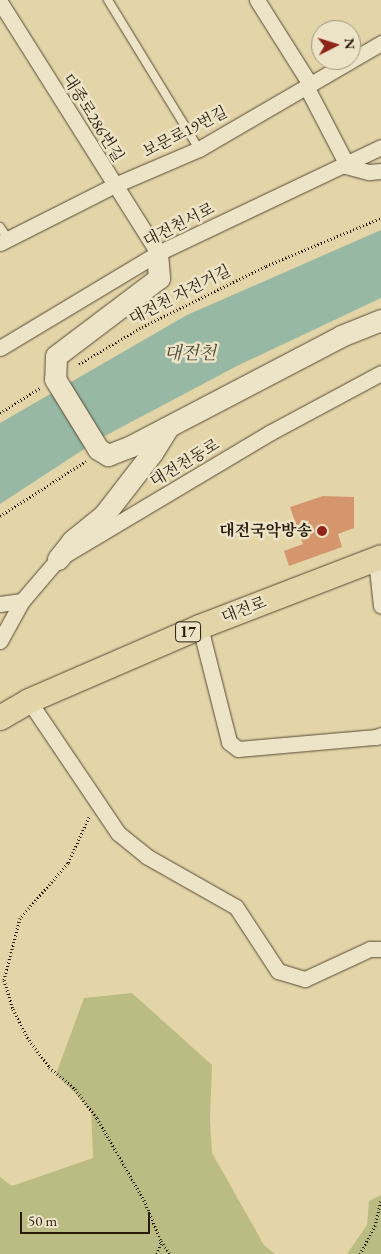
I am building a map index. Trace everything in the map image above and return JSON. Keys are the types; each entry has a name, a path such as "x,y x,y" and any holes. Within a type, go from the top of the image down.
{"main road":[{"path":"157,253 159,278 56,356 57,382 98,449 108,455 117,453 340,336 381,320"},
{"path":"58,559 72,541 104,515 117,500 170,424"},
{"name":"대전로","path":"0,718 29,701 200,627 378,558"}],"street":[{"path":"257,0 308,85 344,164 369,172 381,171"},
{"name":"대종로286번길","path":"0,2 157,253"},
{"name":"보문로19번길","path":"3,236 199,149 381,42"},
{"name":"대전천서로","path":"0,348 157,253 381,147"},
{"name":"대전천동로","path":"0,641 22,601 58,559 271,432 381,373"},
{"path":"378,558 381,606"},
{"path":"0,604 22,601"},
{"path":"200,627 228,742 238,749 381,734"},
{"path":"29,701 118,833 146,856 236,907 278,971 305,979 370,949 381,949"}],"lane":[{"path":"108,0 199,149"}],"path":[{"name":"대전천 자전거길","path":"0,413 57,382 142,327 266,266 381,218"},
{"path":"94,797 88,818 68,863 20,918 4,980 13,1010 30,1040 49,1066 75,1090 97,1118 144,1200 161,1241 170,1254"},
{"path":"360,1254 375,1226 381,1200"},
{"path":"158,1254 161,1241"}],"green space":[{"path":"132,993 212,1065 210,1120 212,1153 264,1245 275,1254 0,1254 0,1177 12,1186 93,1158 91,1110 56,1074 84,998"},
{"path":"381,1195 381,1254 347,1254 367,1225 369,1201"}],"water":[{"name":"대전천","path":"381,230 381,298 237,366 101,438 0,504 0,423 187,315"}],"building":[{"name":"대전국악방송","path":"323,496 354,497 354,528 338,534 342,547 289,566 284,551 303,544 290,507"}],"place":[{"name":"대전국악방송","path":"322,531"}]}
